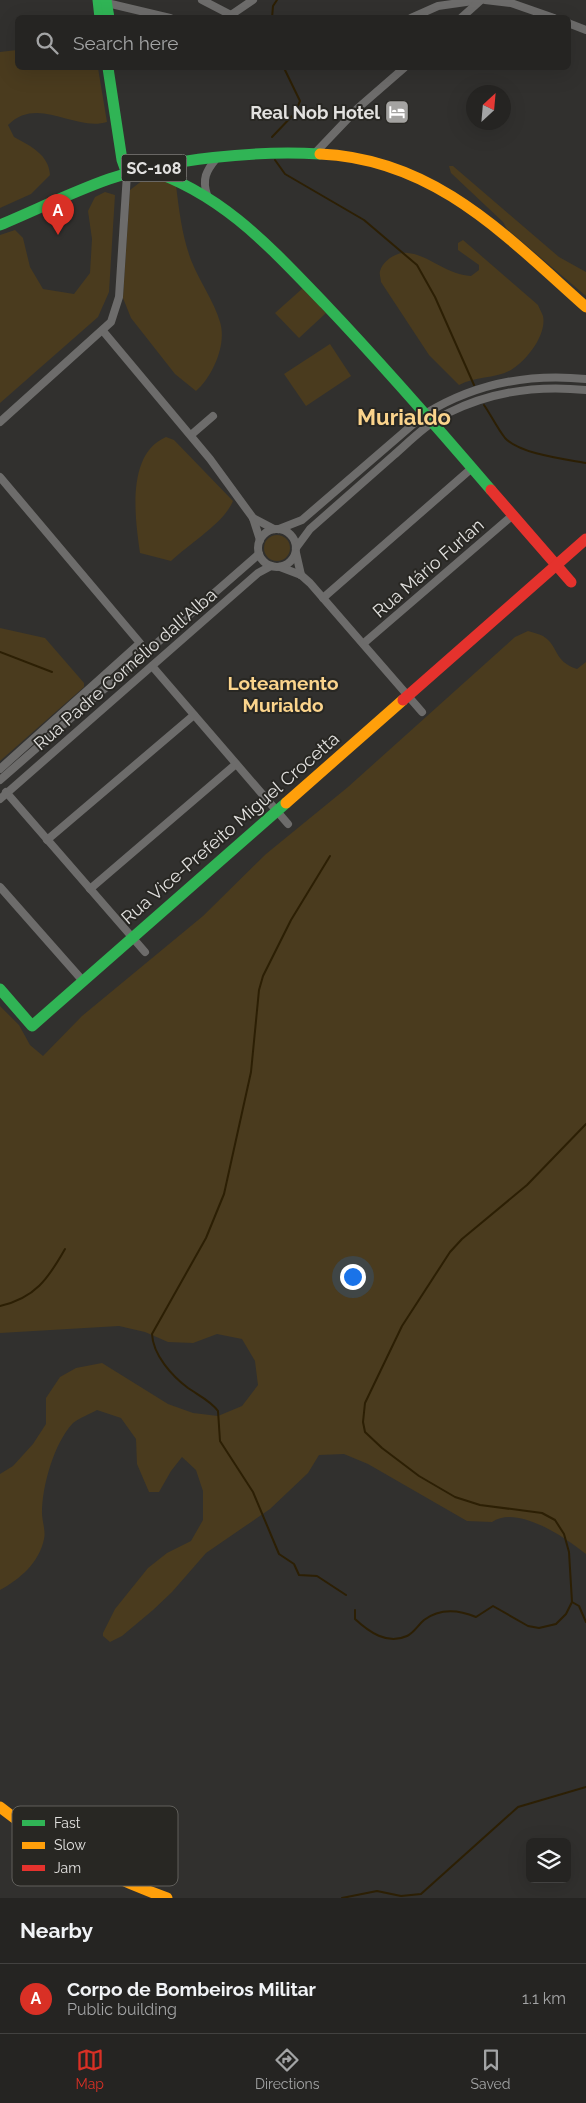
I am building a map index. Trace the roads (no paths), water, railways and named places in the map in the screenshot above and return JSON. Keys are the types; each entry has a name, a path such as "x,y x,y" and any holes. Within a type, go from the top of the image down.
{"street":[{"path":"202,0 228,15"},
{"path":"230,15 253,0"},
{"path":"418,15 454,0"},
{"path":"438,6 480,0"},
{"path":"464,15 480,0"},
{"path":"485,0 512,3 546,15"},
{"path":"100,15 102,1"},
{"path":"102,1 108,15"},
{"path":"102,1 158,15"},
{"path":"217,15 222,11"},
{"path":"571,24 586,30"},
{"path":"108,70 122,160 127,174"},
{"path":"0,422 102,331 115,314 119,297 127,174 130,161 116,70"},
{"path":"317,151 358,108 402,70"},
{"name":"SC-108","path":"0,225 90,187 146,169 276,152 317,151 365,157 410,173 438,187 479,214 586,307"},
{"path":"206,195 204,177 216,159"},
{"path":"146,169 180,179 206,195 256,234 331,309 571,582"},
{"path":"102,331 191,435 253,518 260,540 259,554 264,561 271,566 280,567 301,575 364,644 422,712"},
{"path":"260,540 266,533 302,520 428,418 462,394 497,384 546,376 586,379"},
{"path":"280,567 289,563 310,529 428,418 514,391 540,388 586,390"},
{"path":"191,435 213,416"},
{"path":"323,598 472,468"},
{"path":"0,477 140,643 0,769"},
{"name":"Rua Mário Furlan","path":"364,644 513,515"},
{"path":"253,518 291,535 301,575"},
{"name":"Rua Vice-Prefeito Miguel Crocetta","path":"0,989 32,1026 586,539"},
{"name":"Rua Padre Cornélio dall'Alba","path":"0,780 259,554"},
{"name":"Rua Padre Cornélio dall'Alba","path":"3,796 258,573 271,566"},
{"path":"152,666 288,824"},
{"path":"47,840 194,715"},
{"path":"90,889 236,764"},
{"path":"3,796 47,840 145,952"},
{"path":"0,887 83,981"},
{"path":"0,1807 12,1816"},
{"path":"136,1886 167,1898"}],"waterway":[{"path":"272,15 273,6 277,0"},
{"path":"272,137 295,113 300,101 285,70"},
{"path":"275,160 285,174 364,220 417,265 435,297 474,385"},
{"path":"484,405 502,434 512,444 531,452 586,463"},
{"path":"0,652 52,672"},
{"path":"330,856 291,920 263,976 259,990 251,1072 224,1194 206,1238 152,1334 156,1350 164,1364 182,1383 208,1401 218,1411 220,1441 253,1492 279,1554 294,1564 299,1575 317,1576 346,1595"},
{"path":"355,1610 355,1619 366,1628 379,1636 392,1639 409,1635 424,1620 436,1613 450,1611 476,1617 493,1606 528,1626 539,1628 556,1624 566,1614 572,1602 569,1552 564,1534 555,1520 542,1513 480,1505 455,1497 419,1476 382,1448 365,1432 363,1422 365,1403 402,1326 450,1252 462,1239 527,1185 586,1124"},
{"path":"0,1306 23,1298 39,1286 53,1269 65,1249"},
{"path":"572,1602 579,1606 586,1622"},
{"path":"342,1898 377,1891 401,1896 421,1894 518,1807 586,1787"}],"place":[{"name":"Real Nob Hotel","path":"397,112"},
{"name":"Corpo de Bombeiros Militar","path":"58,235"}],"district":[{"name":"Murialdo","path":"404,417"},
{"name":"Loteamento Murialdo","path":"283,694"}]}
